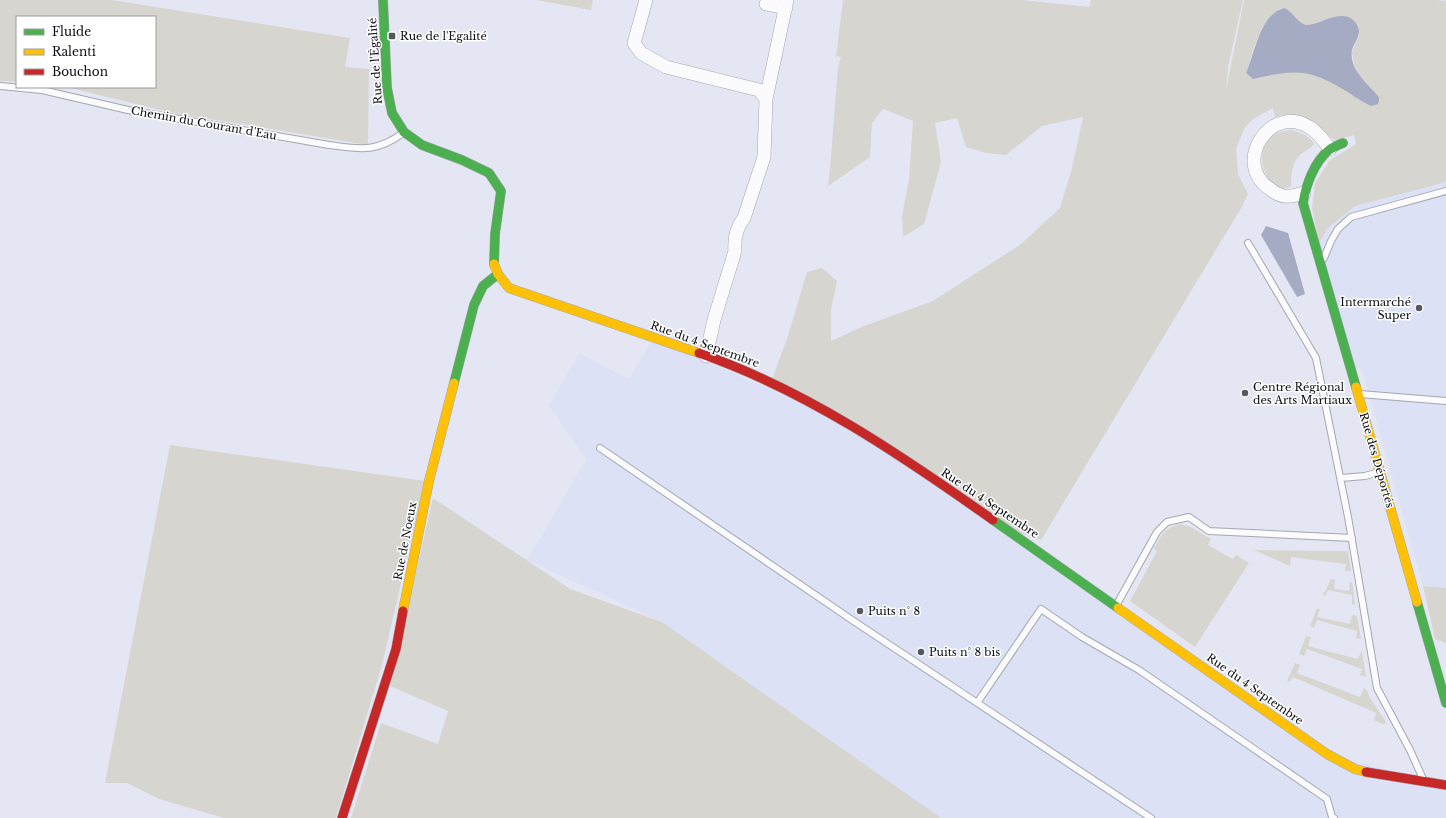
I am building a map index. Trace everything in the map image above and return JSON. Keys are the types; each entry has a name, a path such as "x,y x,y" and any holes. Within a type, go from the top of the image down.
{"street":[{"name":"Rue de l'Égalité","path":"384,0 384,40 387,88 392,113 404,132 422,145 462,160 489,173 501,192 495,234 494,263 498,274"},
{"path":"646,0 634,43 641,53 666,66 759,90 766,99"},
{"path":"706,356 714,320 735,251 734,241 739,225 744,218 764,157 766,99 786,4 766,4"},
{"path":"1330,149 1318,134 1308,126 1297,122 1285,122 1274,126 1265,133 1258,142 1254,154 1254,165 1258,177 1265,186 1275,193 1288,197 1304,193 1312,174 1330,149 1343,143"},
{"name":"Rue des Déportés","path":"1304,193 1304,203 1446,703"},
{"name":"Rue du 4 Septembre","path":"498,274 509,288 706,356 771,382 840,420 908,461 1027,542 1115,606 1327,754 1355,769 1372,774 1446,785"},
{"name":"Rue de Noeux","path":"342,818 396,649 429,481 474,305 483,286 498,274"}],"lane":[{"name":"Chemin du Courant d'Eau","path":"0,86 16,88"},
{"name":"Chemin du Courant d'Eau","path":"21,88 42,90 128,110 328,145 360,149 377,148 392,142 404,132"},
{"path":"1321,263 1338,229 1351,217 1446,191"},
{"path":"1248,243 1316,358 1341,478 1377,688 1410,750 1424,781"},
{"path":"1358,393 1446,401"},
{"path":"600,448 855,622 1150,818"},
{"path":"1341,478 1365,476 1381,472"},
{"path":"1115,606 1157,532 1167,522 1189,517 1209,531 1352,538"},
{"path":"977,703 1041,609 1082,637 1138,670 1327,799 1332,817 1334,818"}],"shaded area":[{"path":"0,0 112,0 350,38 345,67 369,69 368,145 173,113 70,88 156,88 156,16 16,16 16,82 0,81"},
{"path":"536,0 593,0 591,10"},
{"path":"843,0 1022,0 1089,7 1091,0 1243,0 1228,67 1226,90 1244,0 1446,1 1446,182 1355,206 1328,228 1319,243 1312,208 1315,183 1330,160 1356,144 1354,135 1336,140 1301,117 1285,114 1275,117 1273,108 1255,118 1245,127 1236,149 1238,174 1248,194 1243,205 1041,540 1017,532 771,382 787,339 807,272 822,268 837,281 831,310 831,341 864,326 933,301 1021,244 1060,208 1071,172 1083,117 1042,126 1006,155 986,153 966,147 957,118 935,123 941,162 924,224 903,237 902,216 909,180 913,121 883,109 872,123 870,157 828,186 838,67 841,57 836,56","holes":["1284,8 1300,22 1306,25 1340,16 1359,35 1352,52 1354,65 1358,73 1358,98 1330,81 1307,73 1288,72 1253,79 1246,73 1259,35 1269,17 1276,11"]},
{"path":"1284,8 1287,9 1300,22 1306,25 1315,24 1337,16 1349,17 1355,22 1359,32 1352,50 1354,66 1365,82 1379,97 1378,104 1371,106 1343,89 1317,76 1297,72 1253,79 1246,73 1259,35 1264,26 1269,18"},
{"path":"1291,130 1307,136 1314,144 1297,159 1293,167 1291,186 1283,188 1275,185 1269,179 1264,170 1262,160 1263,149 1268,140 1278,133"},
{"path":"1446,180 1446,588 1423,586 1362,369 1351,367 1316,247 1328,228 1355,206"},
{"path":"1266,226 1288,233 1305,294 1297,297 1261,235"},
{"path":"653,338 840,420 1327,754 1446,785 1446,818 941,818 662,622 527,560 586,460 549,405 579,353 629,379"},
{"path":"170,445 425,481 382,665 336,818 224,818 159,799 127,783 105,783"},
{"path":"433,498 570,589 662,622 941,818 351,818 381,723 438,744 448,711 390,686"},
{"path":"1181,524 1191,527 1211,539 1208,545 1233,559 1236,555 1249,563 1195,647 1130,601 1157,551 1154,549 1164,532 1171,527"},
{"path":"1254,550 1348,551 1351,571 1345,571 1346,564 1291,557 1290,566"},
{"path":"1331,579 1335,580 1334,589 1349,591 1350,582 1352,582 1355,605 1352,604 1352,595 1328,590 1325,596 1323,595"},
{"path":"1423,586 1446,588 1446,643 1435,639"},
{"path":"1317,608 1320,609 1317,617 1350,624 1352,615 1357,616 1361,639 1356,638 1357,631 1317,620 1314,628 1310,626"},
{"path":"1306,636 1311,637 1308,646 1358,659 1362,652 1366,677 1360,675 1362,669 1307,649 1304,656 1299,654"},
{"path":"1295,663 1300,665 1297,673 1360,697 1364,688 1367,690 1370,698 1386,722 1385,724 1374,720 1376,713 1293,677 1290,682 1287,681"}],"traffic: fast":[{"path":"383,0 387,88 392,113 404,132 422,145 462,160 489,173 501,191 495,234 494,264"},
{"path":"1343,143 1329,150 1319,161 1309,181 1303,203 1356,387"},
{"path":"454,383 474,305 483,286 498,274"},
{"path":"993,520 1118,608"},
{"path":"1417,602 1446,703"}],"traffic: slow":[{"path":"494,264 498,274 509,288 699,353"},
{"path":"403,611 429,481 454,383"},
{"path":"1356,387 1417,602"},
{"path":"1118,608 1327,754 1355,769 1366,772"}],"traffic: jam":[{"path":"699,353 739,368 777,386 852,426 888,448 993,520"},
{"path":"342,818 396,649 403,611"},
{"path":"1366,772 1446,785"}],"place":[{"name":"Rue de l'Egalité","path":"392,36"},
{"name":"Intermarché Super","path":"1419,308"},
{"name":"Centre Régional des Arts Martiaux","path":"1245,393"},
{"name":"Puits n° 8","path":"860,611"},
{"name":"Puits n° 8 bis","path":"921,652"}]}
